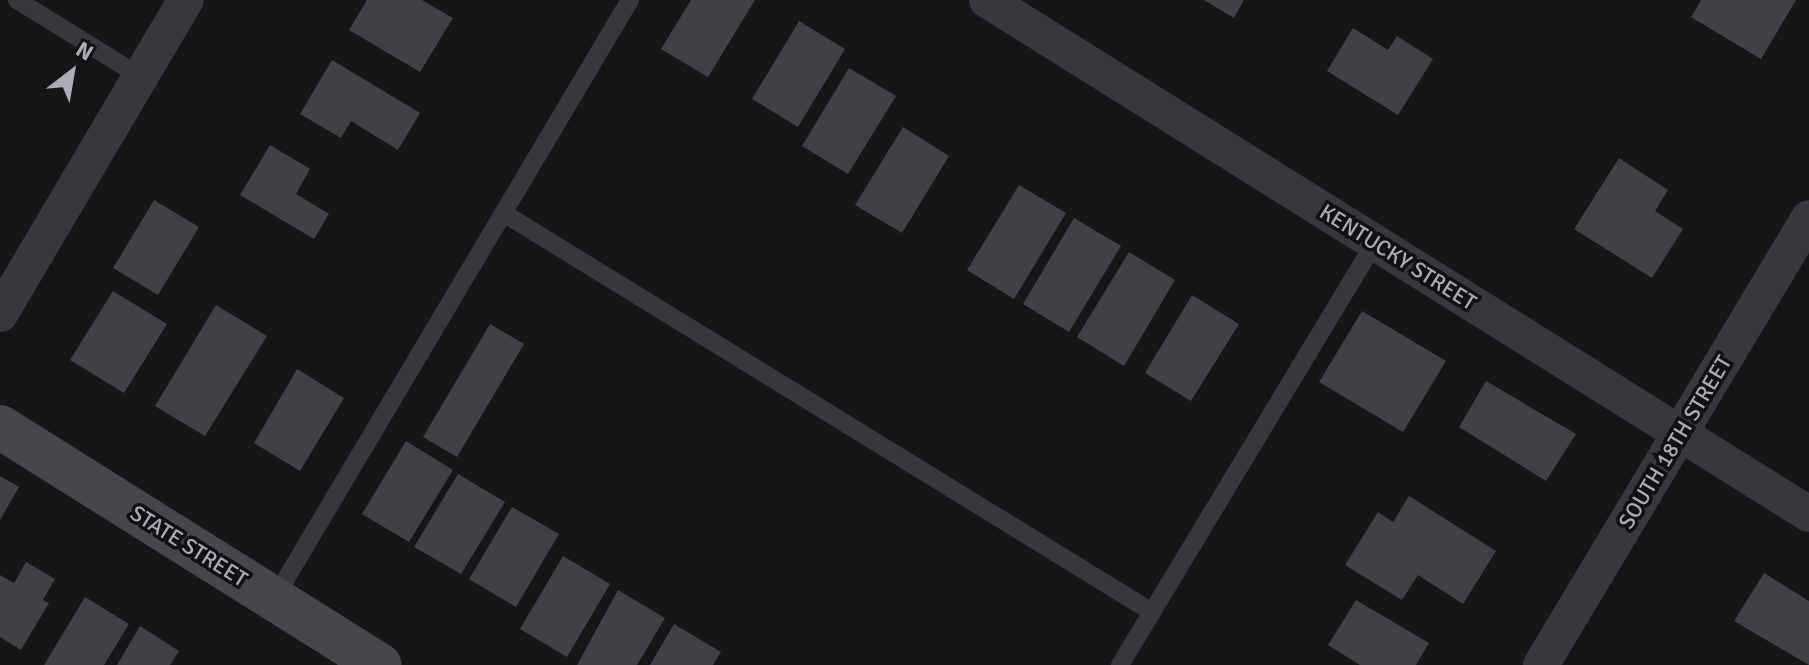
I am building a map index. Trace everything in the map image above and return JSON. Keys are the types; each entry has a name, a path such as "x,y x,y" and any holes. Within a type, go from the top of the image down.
{"street":[{"path":"0,314 186,0"},
{"name":"KENTUCKY STREET","path":"987,0 1809,514"},
{"name":"SOUTH 18TH STREET","path":"1541,665 1809,218"},
{"name":"STATE STREET","path":"0,427 379,665"}],"lane":[{"path":"17,0 141,77"},
{"path":"274,599 630,0"},
{"path":"505,214 1152,612"},
{"path":"1120,665 1375,243"}],"building":[{"path":"367,0 422,0 453,18 420,72 349,30"},
{"path":"691,0 755,0 708,77 661,49"},
{"path":"1204,0 1244,0 1234,18"},
{"path":"1701,0 1796,0 1761,59 1691,17"},
{"path":"799,21 845,49 798,127 752,99"},
{"path":"1353,28 1388,50 1397,36 1433,59 1398,115 1327,71"},
{"path":"332,60 420,113 398,150 351,121 341,138 300,114"},
{"path":"849,68 896,96 848,174 802,146"},
{"path":"903,127 949,156 902,233 855,205"},
{"path":"270,145 310,169 296,194 329,214 314,239 240,195"},
{"path":"1619,158 1668,190 1655,211 1683,229 1652,278 1574,229"},
{"path":"1019,185 1066,213 1014,299 967,270"},
{"path":"154,200 199,227 158,295 113,268"},
{"path":"1074,218 1121,246 1069,332 1023,304"},
{"path":"1129,252 1175,280 1124,366 1077,337"},
{"path":"113,291 167,324 124,393 70,360"},
{"path":"1192,295 1239,324 1191,401 1145,373"},
{"path":"216,305 267,336 205,436 155,406"},
{"path":"1362,311 1446,361 1403,432 1319,382"},
{"path":"490,324 524,344 457,457 423,437"},
{"path":"297,369 344,398 300,471 254,443"},
{"path":"1486,381 1576,434 1546,481 1459,427"},
{"path":"406,441 453,470 409,542 362,514"},
{"path":"458,474 505,502 461,574 414,547"},
{"path":"0,476 19,487 0,520"},
{"path":"1409,496 1496,551 1463,604 1418,575 1402,600 1345,565 1378,512 1393,522"},
{"path":"512,507 559,534 516,607 469,579"},
{"path":"563,556 610,584 567,657 520,629"},
{"path":"26,562 55,579 43,600 49,603 21,650 0,637 0,575 14,583"},
{"path":"1764,573 1809,601 1809,665 1734,621"},
{"path":"618,590 665,618 637,665 577,665"},
{"path":"85,597 129,624 104,665 44,665"},
{"path":"1356,600 1429,643 1416,665 1360,665 1328,645"},
{"path":"674,624 721,652 713,665 650,665"},
{"path":"140,626 179,651 170,665 117,665"}]}
